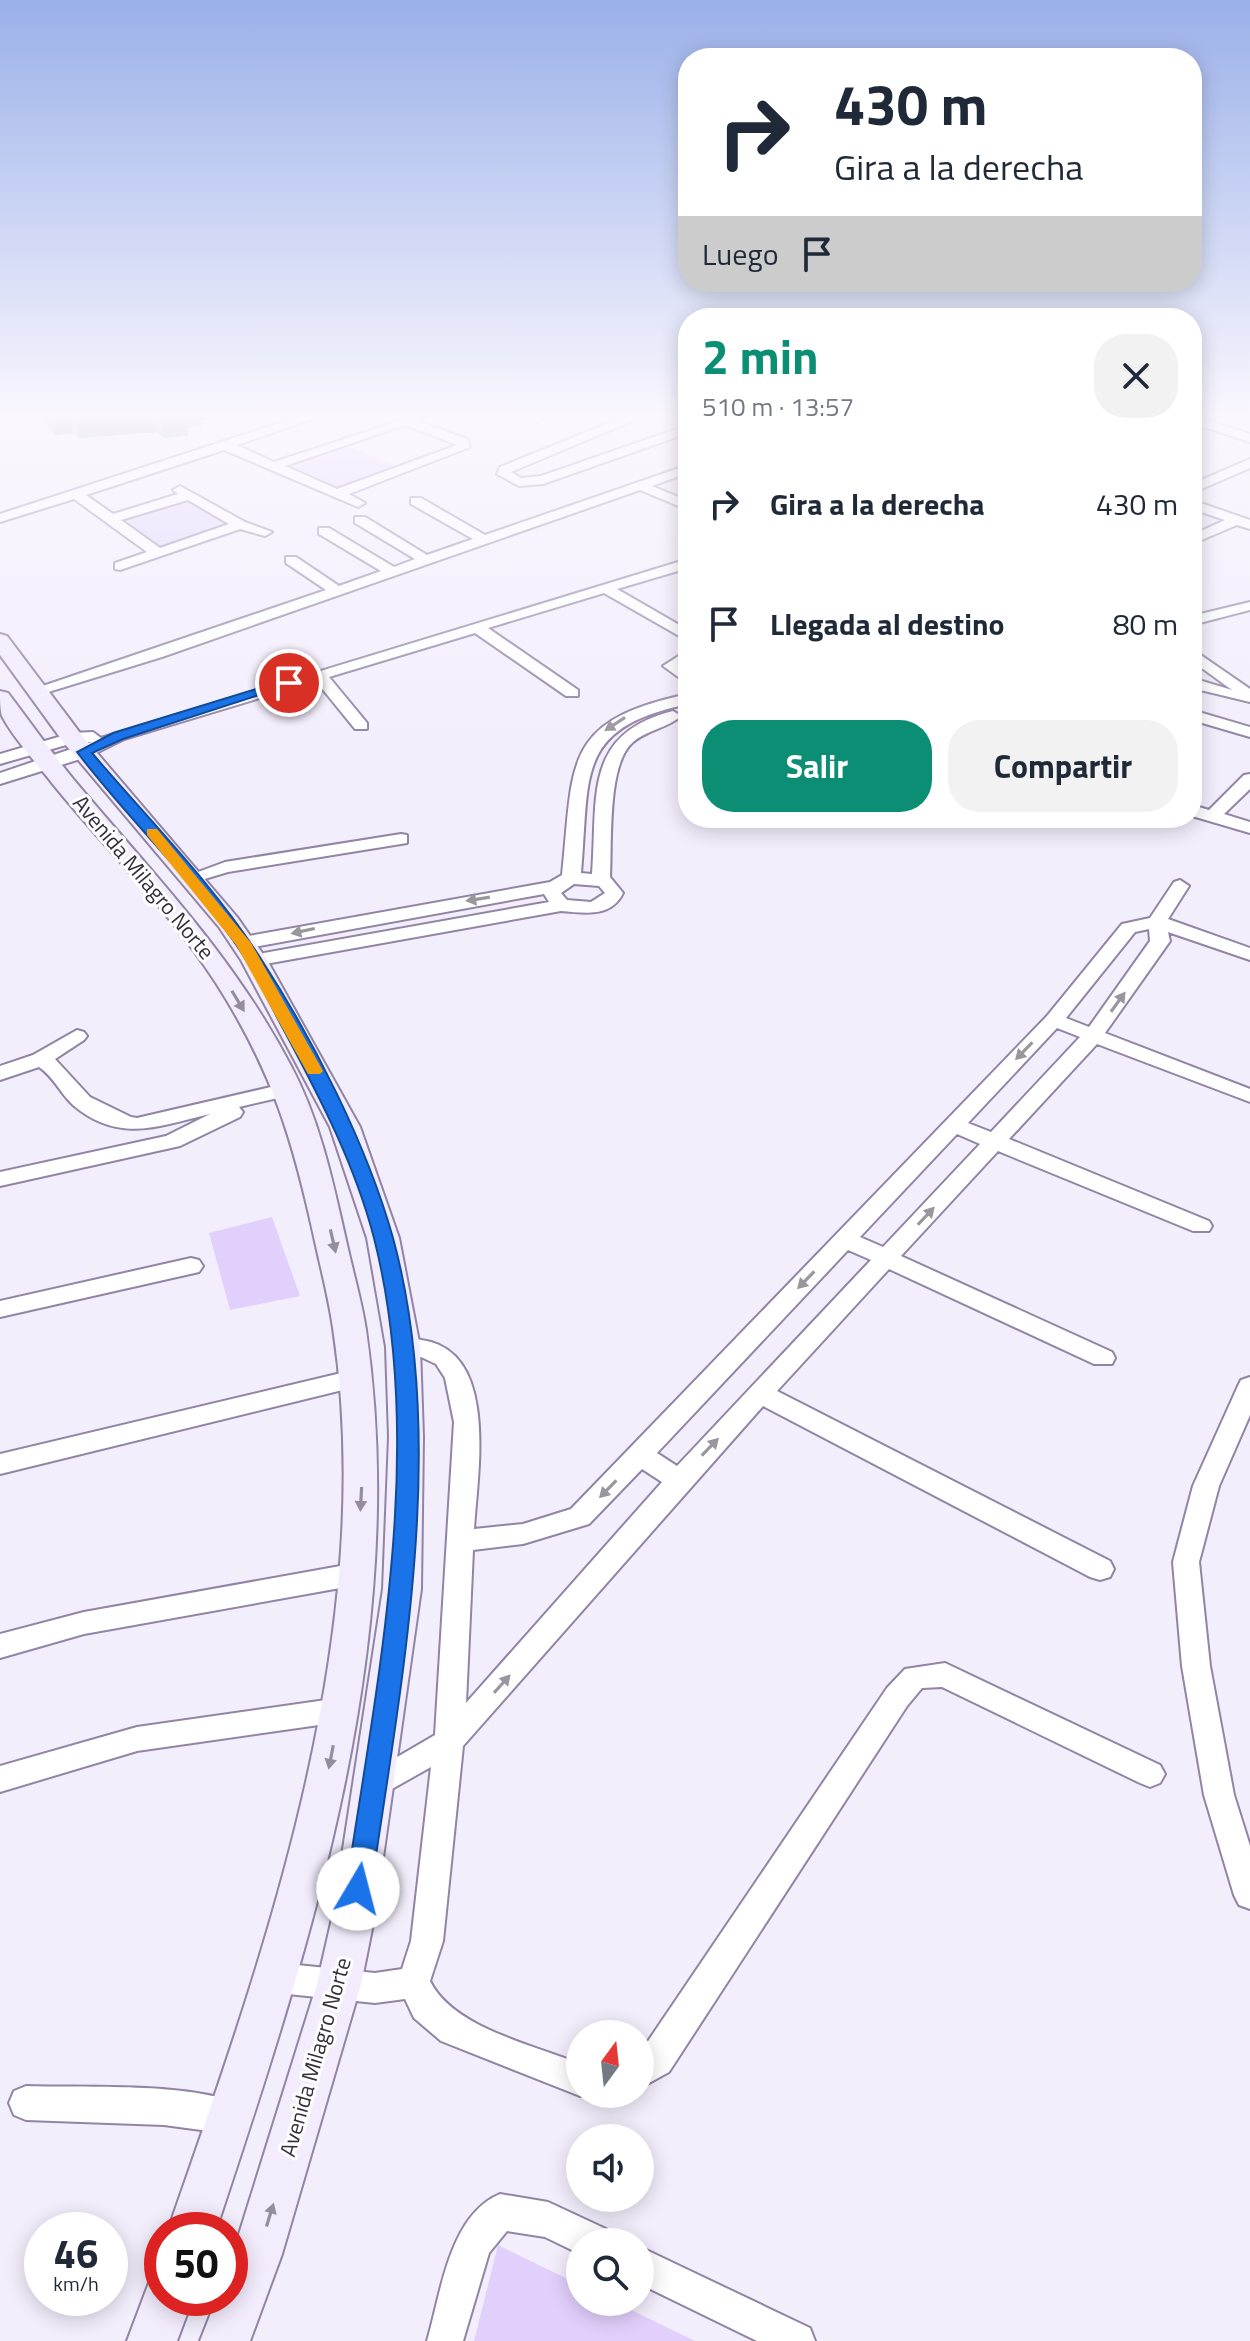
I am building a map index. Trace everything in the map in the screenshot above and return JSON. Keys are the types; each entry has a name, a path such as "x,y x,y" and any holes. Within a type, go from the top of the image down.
{"main road":[{"name":"Avenida Milagro Norte","path":"0,640 78,745 191,878 249,952 345,1127 383,1238 403,1347 406,1437 402,1589 354,1914 339,1984 258,2254 225,2341"},
{"name":"Avenida Milagro Norte","path":"0,698 43,755 192,931 288,1089 334,1242 358,1378 363,1465 357,1574 340,1710 315,1835 278,1978 198,2212"},
{"path":"242,2341 258,2254"},
{"path":"152,2341 161,2316"}],"street":[{"path":"117,523 159,554"},
{"path":"237,523 265,532"},
{"path":"365,523 427,561"},
{"path":"455,523 484,540"},
{"path":"39,690 338,592 533,523"},
{"path":"1202,537 1240,523"},
{"path":"120,566 240,525"},
{"path":"324,531 393,572"},
{"path":"291,560 338,592"},
{"path":"0,759 43,755 118,736 678,566"},
{"path":"605,588 678,630"},
{"path":"1202,605 1250,592"},
{"path":"1202,618 1250,606"},
{"path":"475,626 572,693"},
{"path":"1202,662 1250,698"},
{"path":"318,674 361,726"},
{"path":"1202,686 1250,698"},
{"path":"562,890 586,754 601,734 628,716 678,702"},
{"path":"562,890 583,909 605,904 614,893 601,880 611,758 624,741 645,726 678,717"},
{"path":"1202,718 1250,732"},
{"path":"0,779 43,755"},
{"path":"1212,816 1250,779"},
{"path":"1202,813 1250,828"},
{"path":"191,878 225,867 401,839"},
{"path":"249,952 601,880"},
{"path":"374,1786 449,1742 679,1480 1092,1037 1160,941 1157,922 1180,886"},
{"path":"461,1541 523,1534 580,1517 1054,1020 1129,928 1157,922 1250,954"},
{"path":"1054,1020 1250,1096"},
{"path":"0,1074 39,1060 77,1036"},
{"path":"39,1060 50,1064 76,1096 94,1110 137,1125 288,1089"},
{"path":"0,1179 172,1141 224,1118 246,1101"},
{"path":"954,1125 1201,1226"},
{"path":"845,1239 1103,1358"},
{"path":"0,1309 191,1266"},
{"path":"403,1347 425,1347 445,1355 456,1373 467,1422 449,1742 427,1941 414,1982 426,2007 453,2030 566,2074"},
{"path":"0,1464 358,1378"},
{"path":"1250,1386 1206,1486 1186,1562 1196,1666 1219,1795 1250,1895"},
{"path":"761,1394 1100,1569"},
{"path":"640,1455 679,1480"},
{"path":"0,1646 84,1623 357,1574"},
{"path":"654,2063 897,1697 915,1677 945,1675 1150,1774"},
{"path":"0,1779 137,1739 340,1710"},
{"path":"278,1978 375,1988 414,1982"},
{"path":"26,2103 164,2108 231,2117"},
{"path":"445,2341 474,2243 500,2212 548,2220 566,2229"},
{"path":"654,2272 797,2341"}],"shaded area":[{"path":"129,523 231,524 158,549"},
{"path":"272,1217 300,1296 230,1310 209,1233"},
{"path":"498,2245 566,2278 566,2316 644,2316 695,2341 474,2341"}],"slow traffic":[{"path":"152,832 243,943 314,1071"}],"route":[{"path":"289,683 118,736 84,752 228,922 254,960 345,1127 383,1238 403,1347 406,1437 402,1589 358,1889"}]}
